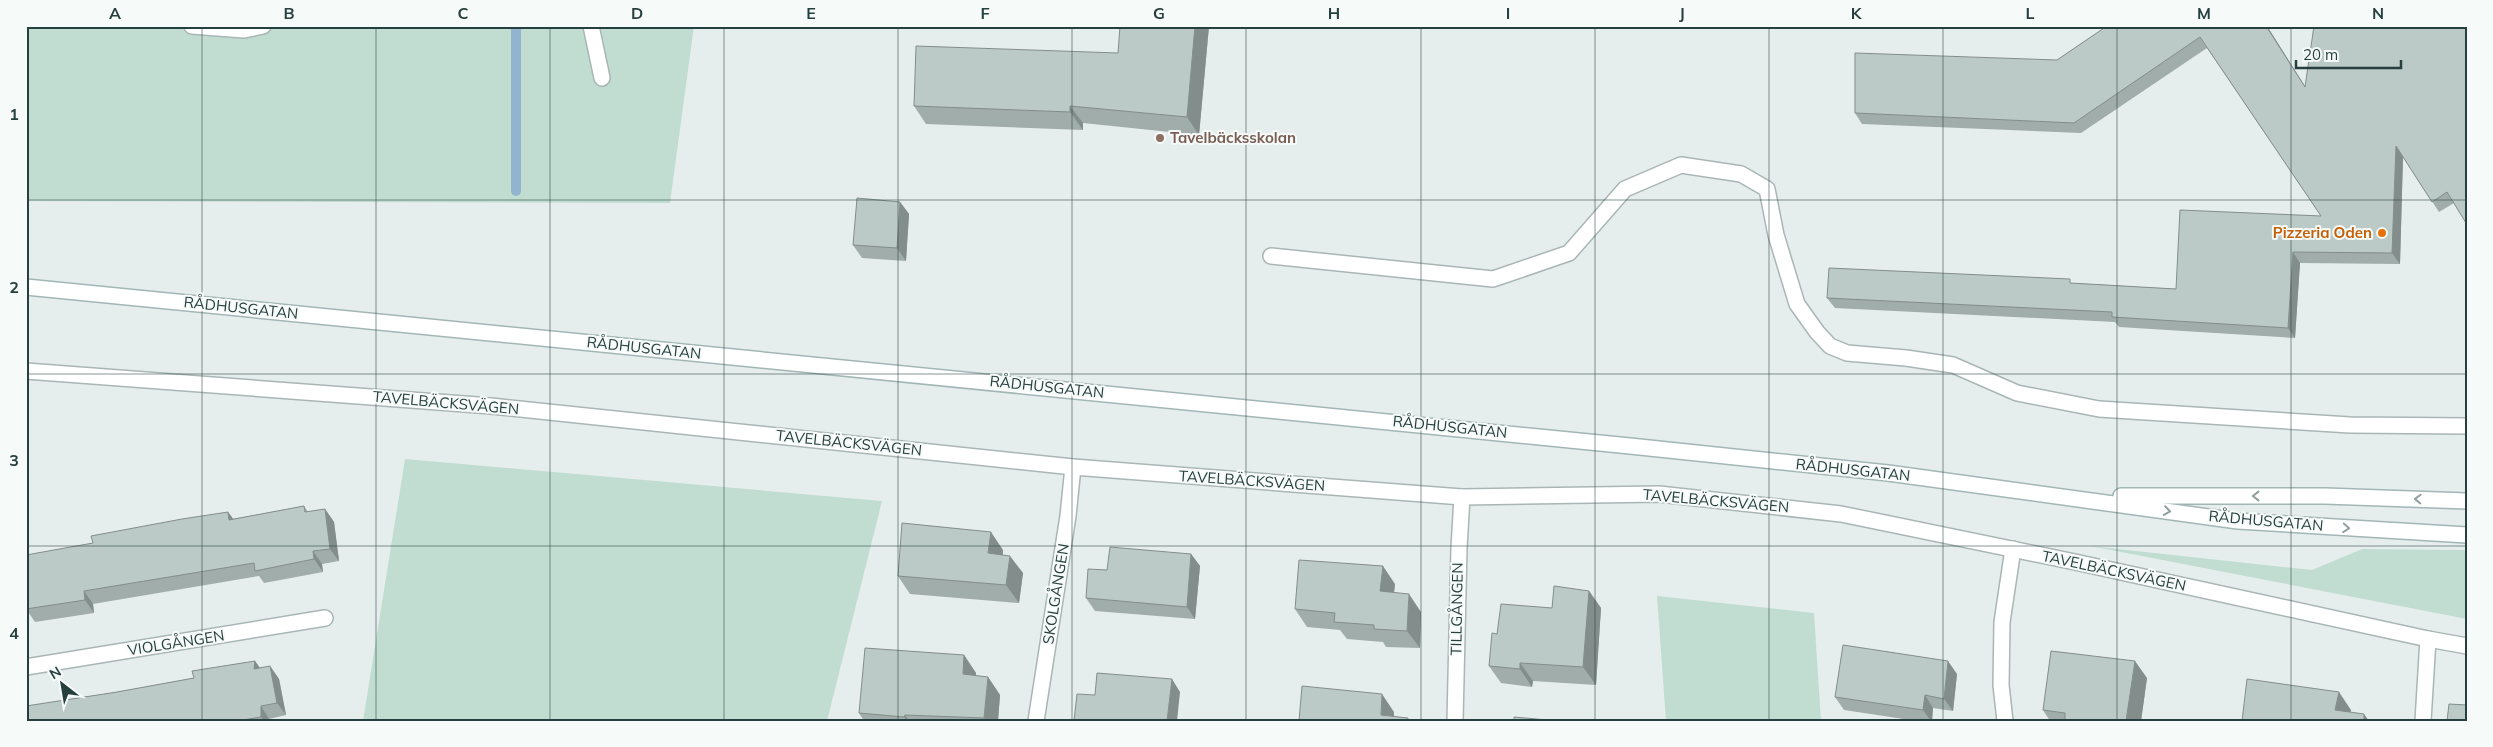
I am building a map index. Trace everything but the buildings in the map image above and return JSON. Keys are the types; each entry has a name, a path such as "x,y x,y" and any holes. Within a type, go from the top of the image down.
{"street":[{"path":"192,26 244,28 263,26"},
{"path":"591,26 602,78"},
{"path":"1271,256 1493,279 1569,253 1625,189 1682,165 1714,169 1741,174 1767,189 1776,235 1797,304 1816,332 1830,346 1847,353 1953,364 2017,392 2099,409 2350,425 2467,426"},
{"name":"RÅDHUSGATAN","path":"26,288 1888,473 2067,496 2238,521 2467,535"},
{"name":"TAVELBÄCKSVÄGEN","path":"26,372 491,406 1073,467 1462,496 1659,494 1841,514 2013,549 2428,640 2467,646"},
{"name":"SKOLGÅNGEN","path":"1036,721 1073,467"},
{"name":"TILLGÅNGEN","path":"1455,721 1462,496"},
{"name":"RÅDHUSGATAN","path":"2067,496 2325,496 2467,501"},
{"path":"2005,721 2001,685 2002,622 2013,549"},
{"name":"VIOLGÅNGEN","path":"26,667 325,618"},
{"path":"2423,721 2428,640"}],"green space":[{"path":"26,26 694,26 670,203 26,201"},
{"path":"405,459 882,501 827,721 363,721"},
{"path":"2090,546 2312,570 2362,549 2467,550 2467,619"},
{"path":"1657,596 1814,613 1821,721 1666,721"}],"waterway":[{"path":"516,26 516,191"}],"place":[{"name":"Tavelbäcksskolan","path":"1160,138"},
{"name":"Pizzeria Oden","path":"2382,233"}]}
